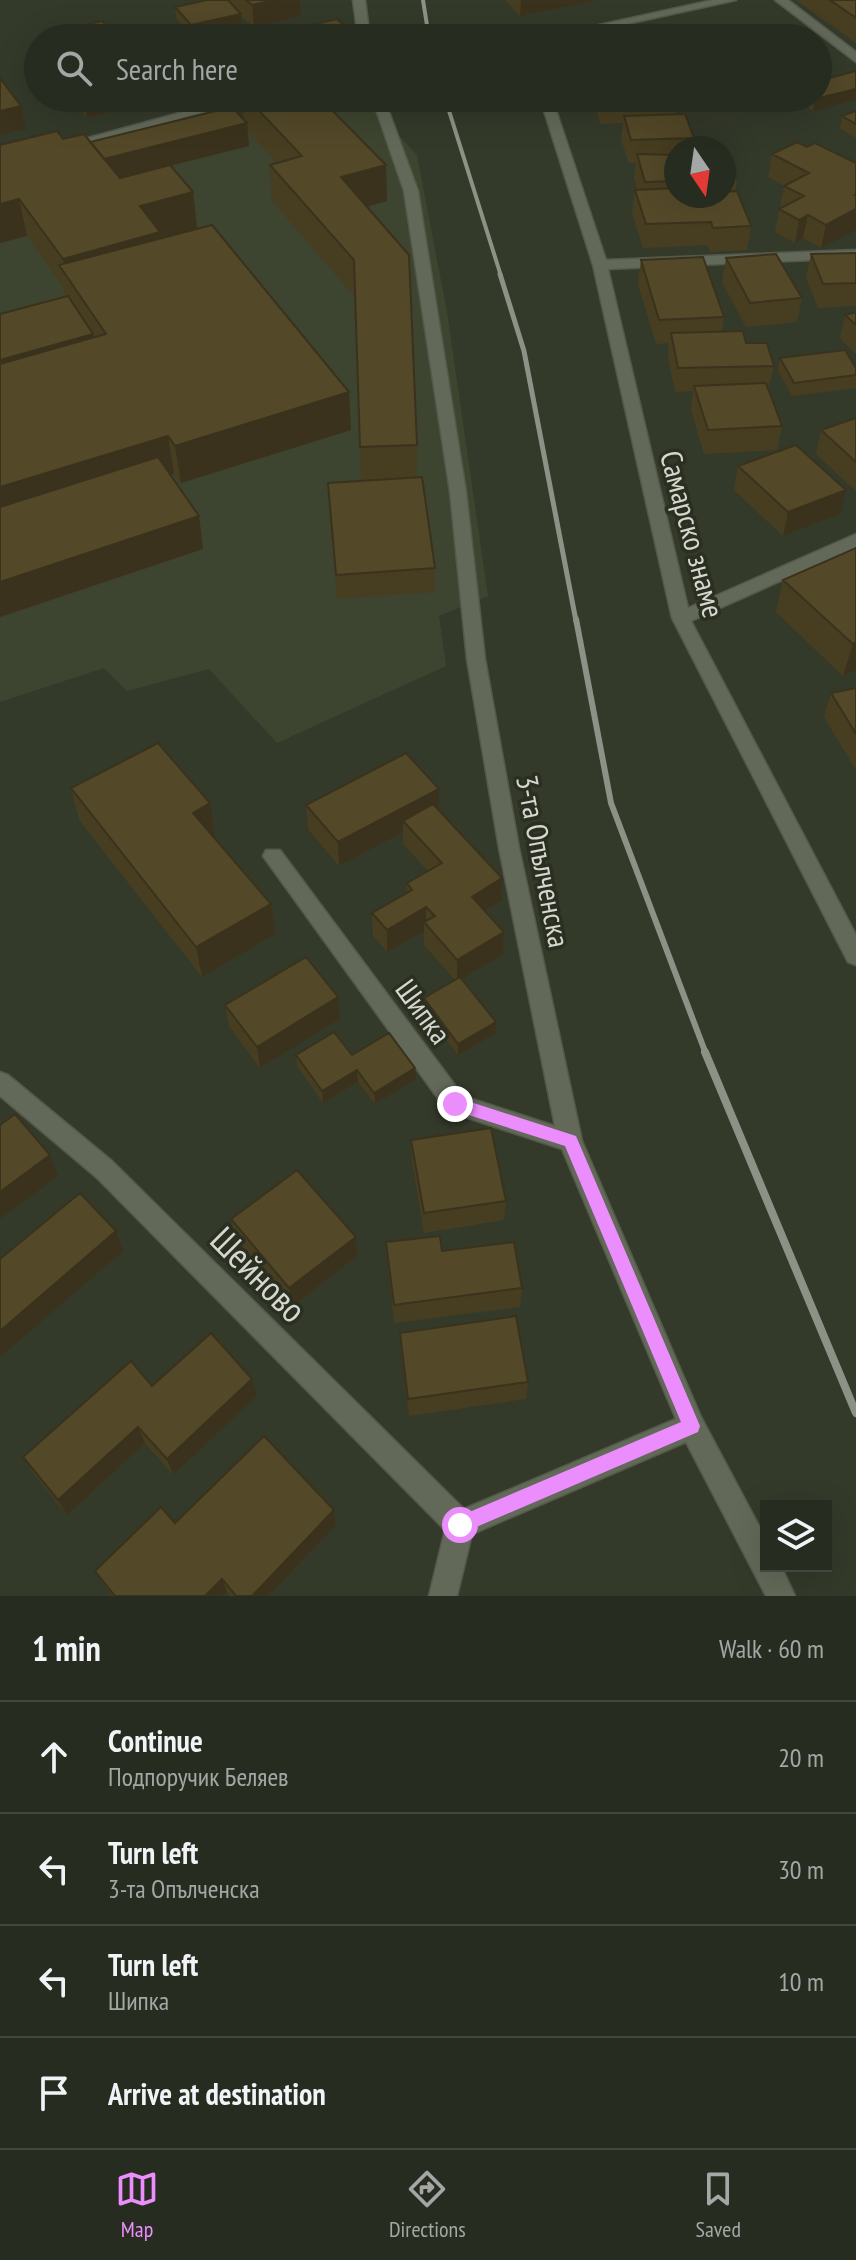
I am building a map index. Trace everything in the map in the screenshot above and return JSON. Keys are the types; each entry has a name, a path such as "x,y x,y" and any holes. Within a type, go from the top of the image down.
{"street":[{"path":"359,0 362,24"},
{"path":"614,24 730,0"},
{"path":"781,0 812,24"},
{"path":"832,39 856,58"},
{"path":"42,152 195,112"},
{"name":"3-та Опълченска","path":"383,112 411,191 458,492 476,659 509,848 570,1141 692,1426 781,1596"},
{"name":"Самарско знаме","path":"551,112 600,265 681,618 856,956"},
{"path":"600,265 856,254"},
{"path":"681,618 856,540"},
{"name":"Шипка","path":"273,856 455,1104 570,1141"},
{"name":"Шейново","path":"0,1082 104,1169 460,1525"},
{"path":"443,1596 460,1525 692,1426"}],"shaded area":[{"path":"263,112 377,112 417,155 447,312 488,596 439,616 446,666 277,743 209,669 127,691 104,668 0,702 0,182"}],"building":[{"path":"207,0 228,0 241,14 190,24 175,7"},
{"path":"246,0 276,0 252,5"},
{"path":"830,0 856,0 856,18"},
{"path":"337,19 342,24 315,24"},
{"path":"856,71 856,89 832,95 832,77"},
{"path":"0,78 21,106 0,111"},
{"path":"856,111 856,124 842,116"},
{"path":"212,112 237,112 247,123 104,159 90,142"},
{"path":"260,112 334,112 386,165 341,177 409,255 417,445 360,447 354,260 270,165 302,156"},
{"path":"685,114 693,136 631,140 624,116"},
{"path":"57,131 63,139 84,134 120,178 170,165 193,192 140,206 160,232 63,259 19,199 0,204 0,145"},
{"path":"797,142 807,147 815,143 856,163 856,209 826,225 808,215 799,220 779,209 804,196 784,186 809,173 772,154"},
{"path":"637,154 664,155 664,181 645,182"},
{"path":"664,189 664,208 736,208 737,191 751,226 713,228 711,222 646,224 635,190"},
{"path":"212,225 349,392 175,446 168,436 0,487 0,364 106,334 59,265"},
{"path":"856,253 856,283 823,284 811,254"},
{"path":"776,254 802,298 750,303 726,258"},
{"path":"703,257 724,317 659,320 641,260"},
{"path":"68,296 93,334 0,360 0,314"},
{"path":"856,312 856,325 845,315"},
{"path":"743,331 746,343 767,343 774,366 678,368 671,333"},
{"path":"845,350 856,368 856,375 794,383 780,358"},
{"path":"766,383 782,426 708,430 694,386"},
{"path":"856,418 856,462 821,430"},
{"path":"796,445 846,490 788,512 738,466"},
{"path":"158,457 199,516 0,582 0,507"},
{"path":"422,477 435,568 336,575 328,483"},
{"path":"856,548 856,642 853,644 783,580"},
{"path":"856,688 856,734 831,693"},
{"path":"158,743 210,803 193,813 271,904 196,947 71,788"},
{"path":"406,753 439,789 338,842 306,805"},
{"path":"433,804 502,878 472,897 504,932 457,960 424,922 435,916 426,907 387,930 372,913 412,890 407,883 442,863 403,821"},
{"path":"306,957 338,997 257,1047 225,1005"},
{"path":"460,977 496,1022 458,1044 424,998"},
{"path":"334,1032 352,1055 389,1033 415,1068 374,1093 357,1070 322,1091 296,1055"},
{"path":"15,1114 50,1155 0,1192 0,1125"},
{"path":"491,1128 506,1201 424,1213 411,1140"},
{"path":"297,1170 356,1237 289,1288 231,1219"},
{"path":"80,1193 116,1231 0,1331 0,1259"},
{"path":"440,1236 442,1251 514,1242 522,1288 394,1305 386,1242"},
{"path":"516,1316 528,1382 408,1399 400,1333"},
{"path":"211,1333 252,1379 167,1459 138,1427 58,1500 23,1457 131,1361 152,1386"},
{"path":"264,1436 334,1510 252,1596 236,1596 222,1579 205,1596 115,1596 95,1571 161,1507 175,1523"}],"railway":[{"path":"423,0 427,24"},
{"path":"449,112 501,276"},
{"path":"500,274 524,351 576,621"},
{"path":"576,619 611,803 706,1054"},
{"path":"705,1052 856,1413"}],"route":[{"path":"455,1104 570,1141 692,1426 460,1525"}]}
